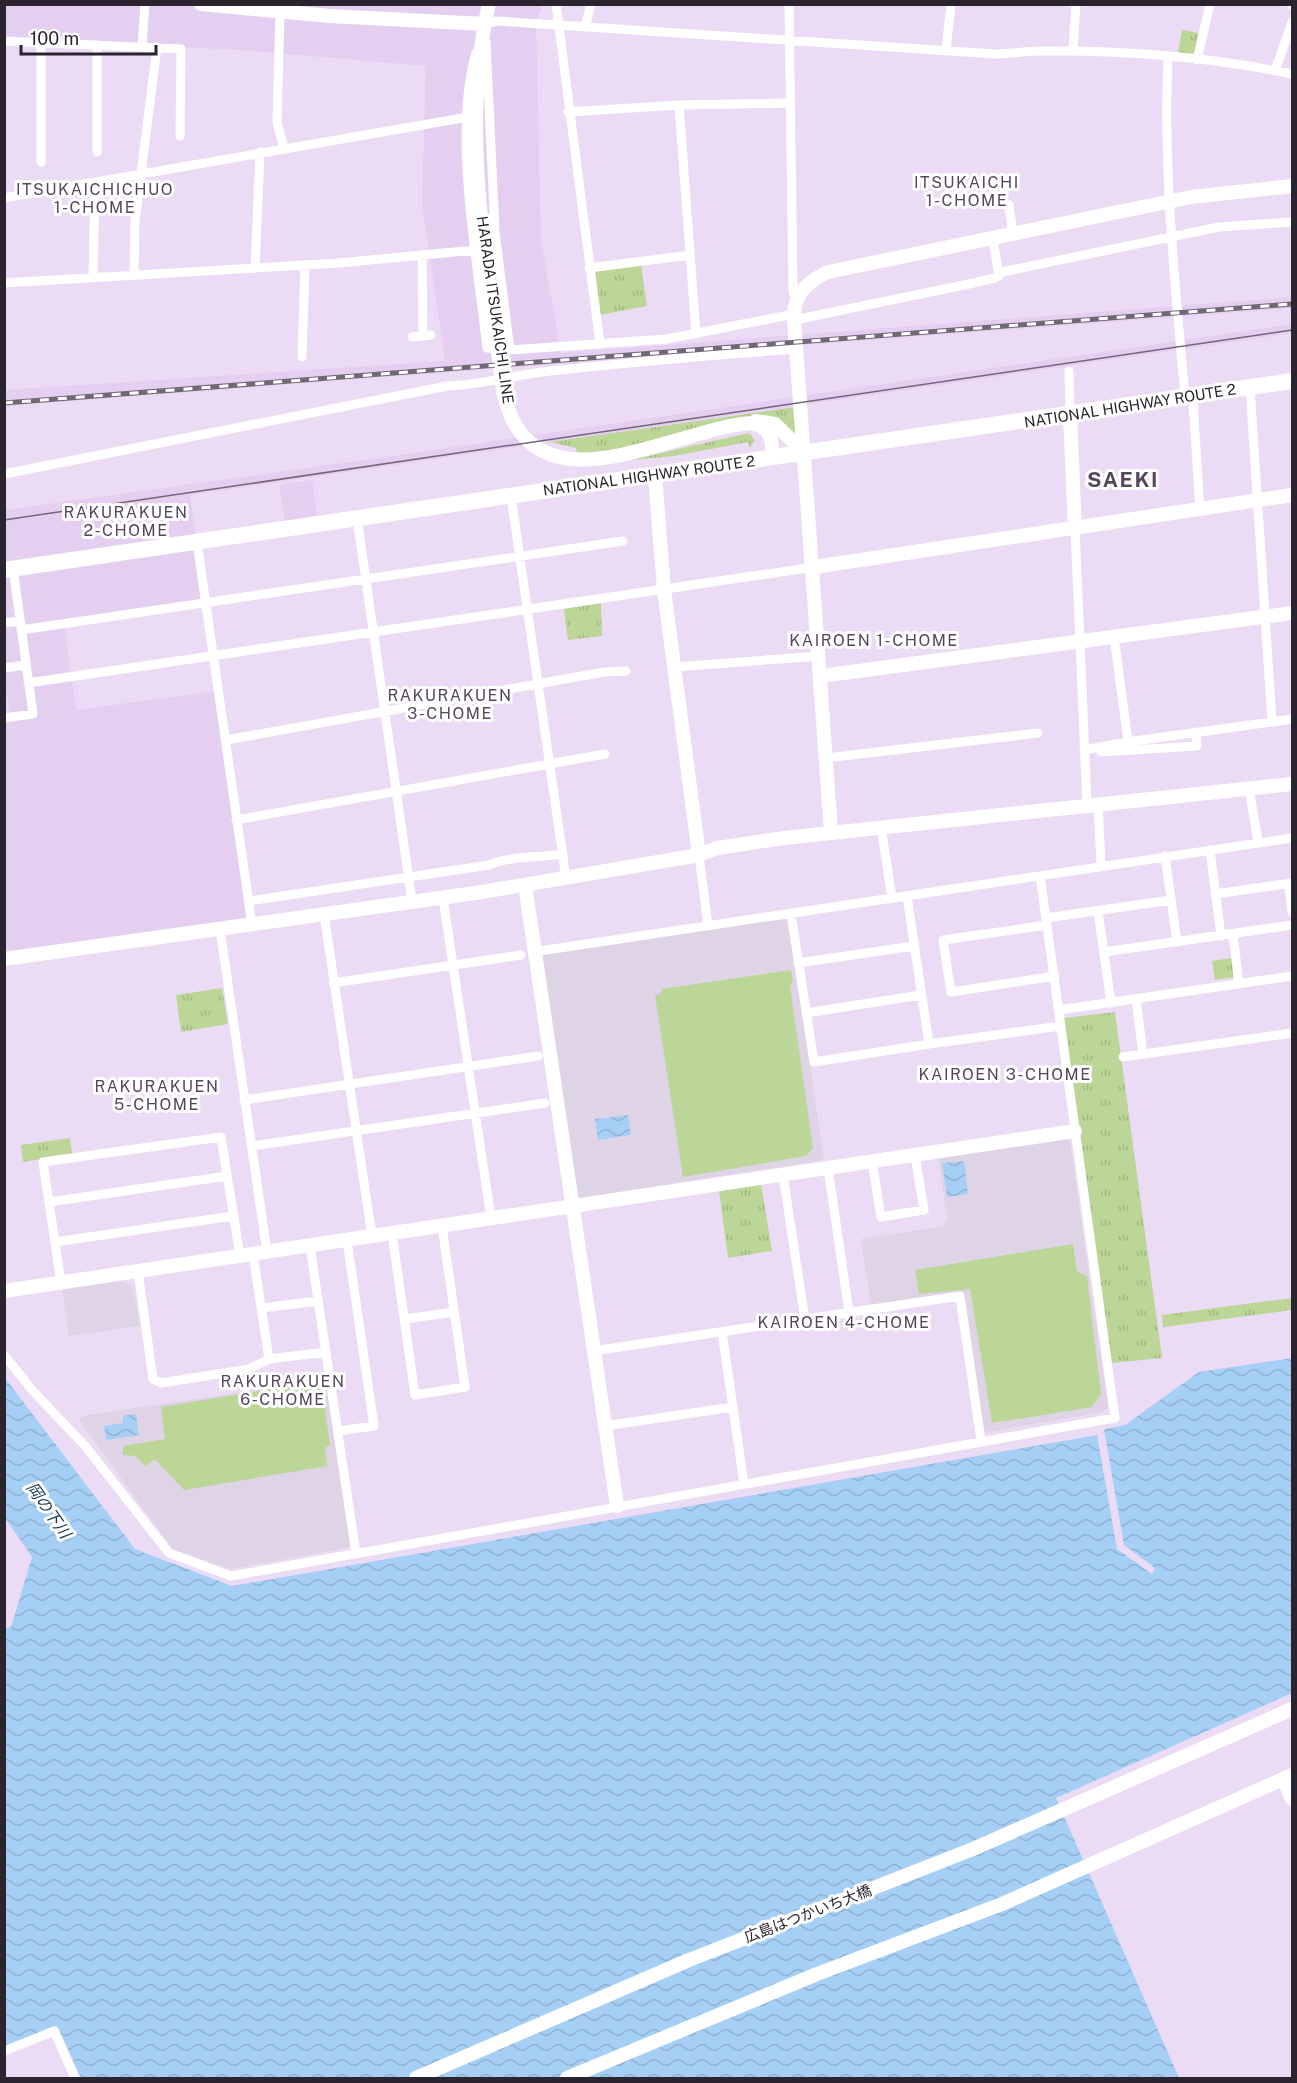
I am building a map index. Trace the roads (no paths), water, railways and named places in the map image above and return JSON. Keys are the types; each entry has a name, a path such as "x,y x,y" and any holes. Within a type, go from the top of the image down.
{"highway":[{"name":"NATIONAL HIGHWAY ROUTE 2","path":"9,569 1070,416 1293,381"}],"street":[{"path":"142,46 145,4"},
{"path":"201,4 280,12 484,24 497,21 996,54 1073,51 1168,57 1293,74"},
{"name":"HARADA ITSUKAICHI LINE","path":"489,4 484,24 477,129 481,248 503,391 511,416 529,440 556,456 587,461 761,421 775,424 805,453"},
{"path":"556,4 568,112 600,344"},
{"path":"585,27 591,4"},
{"path":"789,4 793,291 831,832"},
{"path":"946,50 951,4"},
{"path":"1073,51 1076,4"},
{"path":"1197,60 1210,4"},
{"path":"280,12 277,122 284,148"},
{"path":"1275,71 1293,22"},
{"path":"484,24 470,74 468,117 471,206 481,248 487,348 510,350 600,344 696,334 795,312 999,276 1002,272 1219,227 1293,222"},
{"path":"484,24 490,78 490,167 495,232 510,350"},
{"path":"4,41 181,48 180,136"},
{"path":"41,43 41,162"},
{"path":"97,45 97,152"},
{"path":"134,274 135,221 157,47"},
{"path":"1168,57 1165,139 1168,202 1173,236 1185,397 1193,403 1200,509"},
{"path":"568,112 680,105 789,103"},
{"path":"680,105 696,334"},
{"path":"4,198 468,117"},
{"path":"255,268 260,152"},
{"path":"93,277 95,183"},
{"path":"795,312 806,285 828,272 993,240 1168,202 1293,186"},
{"path":"1009,205 1013,235"},
{"path":"993,240 999,276"},
{"path":"4,283 305,265 481,248"},
{"path":"412,337 427,336 422,255"},
{"path":"589,268 690,255"},
{"path":"302,357 305,265"},
{"path":"4,474 447,386 465,386 517,375 585,367 796,350"},
{"path":"1070,370 1084,750 1101,864"},
{"path":"1250,387 1272,722"},
{"path":"745,424 760,425 770,435 771,458"},
{"path":"655,475 664,590 708,926"},
{"path":"28,683 1293,495"},
{"path":"511,496 566,878"},
{"path":"357,518 412,901"},
{"path":"4,623 20,625 205,602 623,541"},
{"path":"197,542 252,925"},
{"path":"4,718 33,714 9,569"},
{"path":"821,676 1293,613"},
{"path":"1114,637 1128,746"},
{"path":"675,668 819,656"},
{"path":"4,668 26,665"},
{"path":"226,740 604,672 626,671"},
{"path":"1128,746 1196,732 1293,719"},
{"path":"1084,750 1128,746 1197,746 1196,732"},
{"path":"826,758 1038,733"},
{"path":"236,820 605,754"},
{"path":"4,959 443,898 699,855 717,848 831,832 1293,784"},
{"path":"1249,788 1258,842"},
{"path":"881,826 892,898"},
{"path":"333,983 1040,876 1101,864 1293,838"},
{"path":"1210,850 1221,936"},
{"path":"249,901 489,865 515,857 533,859 563,854"},
{"path":"1165,856 1177,942"},
{"path":"4,1355 33,1391 86,1447 169,1553 231,1576 1115,1418 1040,876"},
{"path":"1215,894 1291,883 1293,912"},
{"path":"525,885 527,953 572,1207 617,1506"},
{"path":"907,896 929,1044"},
{"path":"443,898 491,1218"},
{"path":"1054,976 951,992 943,940 1171,900"},
{"path":"1098,911 1111,1003"},
{"path":"324,914 372,1236"},
{"path":"791,914 814,1062 1061,1026"},
{"path":"1104,952 1293,925"},
{"path":"220,929 252,1146 253,1254 269,1359"},
{"path":"1233,934 1239,984"},
{"path":"798,963 914,946"},
{"path":"1059,1010 1293,976"},
{"path":"806,1013 921,995"},
{"path":"1136,999 1143,1054"},
{"path":"1123,1057 1293,1033"},
{"path":"244,1100 538,1056"},
{"path":"252,1146 545,1103"},
{"path":"4,1291 1076,1131"},
{"path":"61,1283 43,1162 221,1137 233,1216 253,1254"},
{"path":"872,1161 881,1217 924,1210 915,1155"},
{"path":"828,1168 849,1312"},
{"path":"783,1175 805,1320"},
{"path":"49,1202 227,1176"},
{"path":"55,1242 233,1216"},
{"path":"392,1233 415,1395 465,1387 442,1226"},
{"path":"338,1431 374,1426 347,1240"},
{"path":"310,1246 356,1554"},
{"path":"138,1271 153,1379 161,1383 249,1369 269,1359 326,1352"},
{"path":"593,1351 960,1296 981,1441"},
{"path":"261,1308 318,1301"},
{"path":"405,1319 454,1312"},
{"path":"722,1332 744,1484"},
{"path":"605,1426 733,1407"},
{"name":"広島はつかいち大橋","path":"416,2079 669,1968 973,1849 1288,1711"},
{"path":"567,2079 817,1974 1002,1904 1288,1777 1293,1799"},
{"path":"4,2052 54,2031 75,2079"}],"water":[{"path":"628,1115 631,1135 598,1140 595,1119"},
{"path":"964,1161 968,1194 947,1197 942,1163"},
{"name":"岡の下川","path":"1292,1358 1292,1693 1056,1798 1179,2078 81,2078 58,2027 5,2049 4,1629 11,1627 32,1557 5,1518 5,1378 135,1549 232,1586 1097,1435 1117,1549 1152,1574 1155,1568 1124,1545 1104,1429 1125,1425 1199,1372"},
{"path":"136,1414 139,1435 106,1440 104,1426 123,1423 123,1416"}],"tram line":[{"path":"4,520 1292,330"}],"railway":[{"path":"4,403 1292,304"}],"district":[{"name":"ITSUKAICHI 1-CHOME","path":"967,191"},
{"name":"ITSUKAICHICHUO 1-CHOME","path":"95,198"},
{"name":"SAEKI","path":"1123,480"},
{"name":"RAKURAKUEN 2-CHOME","path":"126,521"},
{"name":"KAIROEN 1-CHOME","path":"874,640"},
{"name":"RAKURAKUEN 3-CHOME","path":"450,704"},
{"name":"KAIROEN 3-CHOME","path":"1005,1074"},
{"name":"RAKURAKUEN 5-CHOME","path":"157,1095"},
{"name":"KAIROEN 4-CHOME","path":"844,1322"},
{"name":"RAKURAKUEN 6-CHOME","path":"283,1390"}]}
